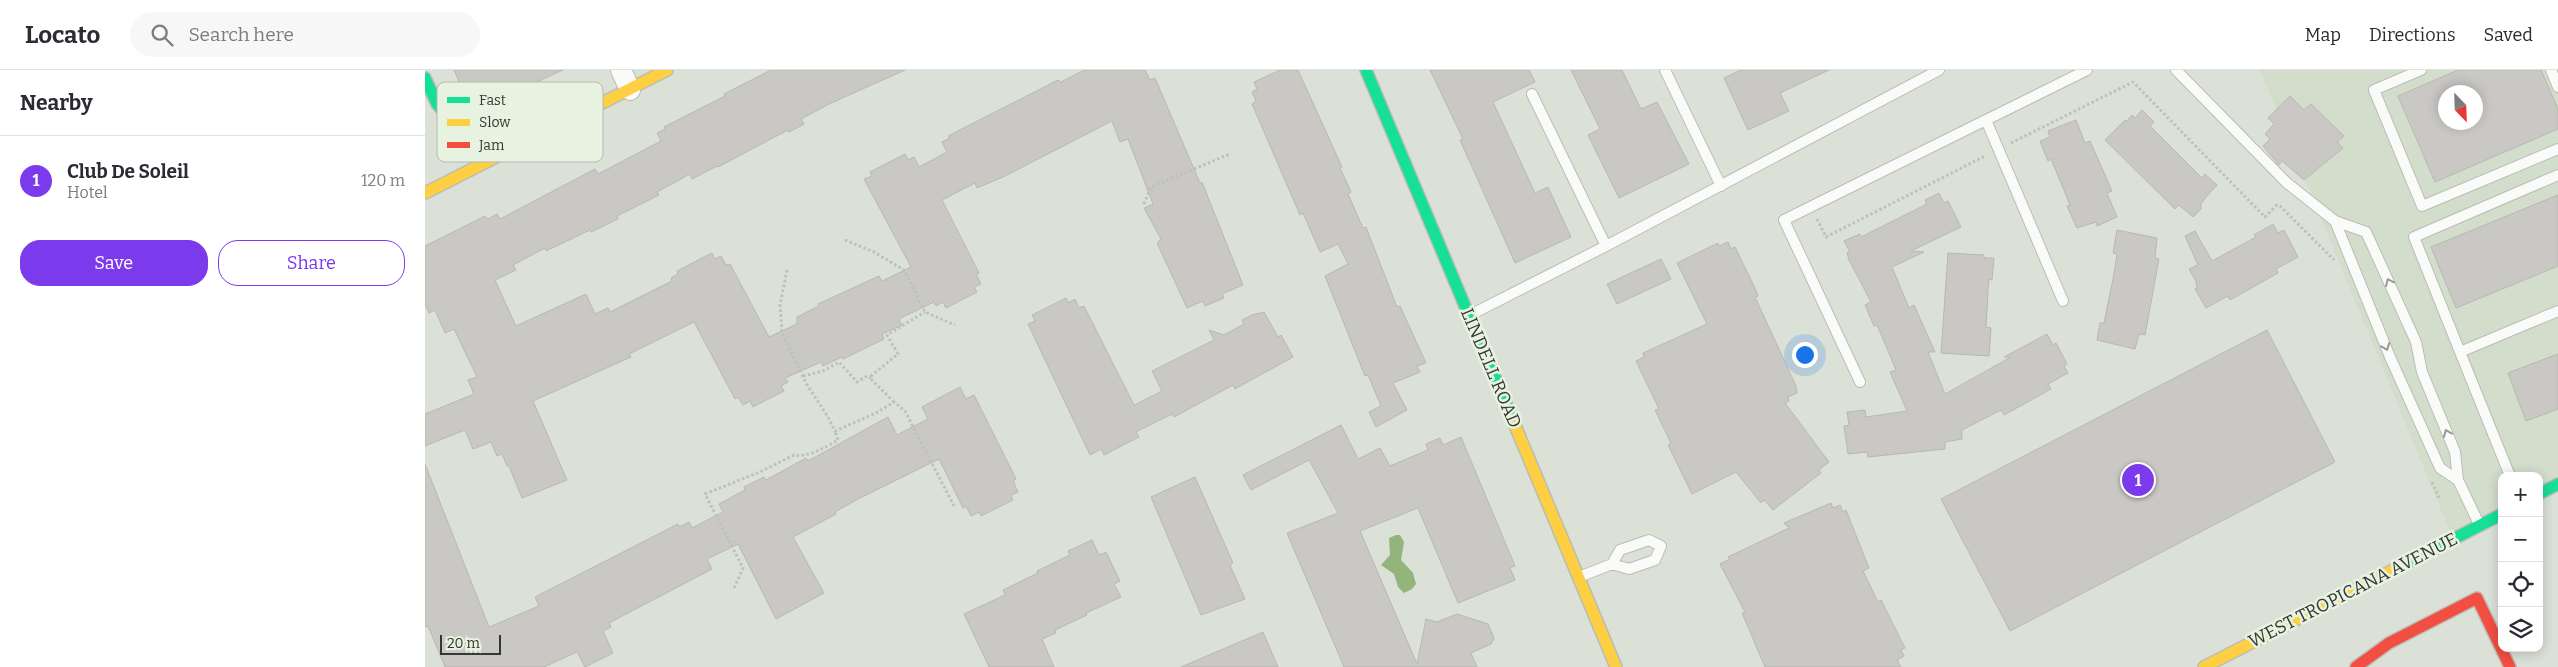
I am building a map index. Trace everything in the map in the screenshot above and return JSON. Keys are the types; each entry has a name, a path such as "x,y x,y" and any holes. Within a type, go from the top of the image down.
{"street":[{"path":"621,70 630,90"},
{"path":"603,103 667,70"},
{"name":"LINDELL ROAD","path":"1366,70 1616,667"},
{"path":"425,78 437,104"},
{"path":"425,193 484,162"},
{"path":"2543,492 2558,484"},
{"name":"WEST TROPICANA AVENUE","path":"2204,667 2498,516"},
{"path":"2356,667 2389,643 2477,598 2511,667"}],"lane":[{"path":"1665,70 1721,186"},
{"path":"1469,315 1606,246 1939,70"},
{"path":"1860,382 1784,220 2087,70"},
{"path":"2176,70 2287,183 2335,221 2366,232 2416,342 2422,372 2455,452 2458,480 2480,525"},
{"path":"2421,70 2374,90 2422,206 2558,149"},
{"path":"2551,70 2558,87"},
{"path":"1532,94 1606,246"},
{"path":"1986,120 2063,301"},
{"path":"2509,472 2414,237 2558,174"},
{"path":"2335,221 2390,357 2441,468 2458,480"},
{"path":"2460,352 2558,310"},
{"path":"1579,577 1612,564"}],"path":[{"path":"1811,206 1826,238 2133,82 2265,217 2277,205 2280,206 2336,262"},
{"path":"1144,204 1151,187 1231,154"},
{"path":"845,240 874,252 905,270 925,312 955,325"},
{"path":"734,588 743,568 705,494 762,471 794,455 800,457 838,440 829,417 803,376 782,333 780,305 787,270"},
{"path":"871,378 898,354 887,335 925,312"},
{"path":"803,376 823,372 839,362 857,382 867,376 871,378 905,411 955,508"},
{"path":"835,431 876,413 894,402"},
{"path":"2431,480 2439,498"}],"shaded area":[{"path":"2260,70 2558,70 2558,484 2543,492 2543,472 2498,472 2498,516 2453,539"},
{"path":"1400,535 1404,542 1401,560 1413,573 1416,584 1412,589 1404,593 1398,587 1394,574 1381,565 1390,555 1389,538"}],"building":[{"path":"454,70 563,70 536,82 459,82"},
{"path":"771,70 905,70 829,104 801,119 804,124 789,132 788,130 718,167 692,179 690,174 657,192 659,195 617,216 618,219 546,251 545,248 513,265 516,270 495,280 516,326 586,294 595,314 608,308 610,312 672,281 671,278 678,274 677,271 712,253 715,259 721,256 726,265 730,264 769,337 797,324 797,317 819,306 818,304 879,276 882,281 911,267 864,179 872,176 870,172 905,154 908,160 914,157 919,167 947,152 942,142 950,138 948,136 1058,80 1061,82 1084,70 1145,70 1150,80 1155,78 1200,183 1202,182 1243,285 1222,294 1224,298 1205,306 1203,301 1187,308 1157,243 1161,239 1144,208 1153,204 1128,139 1120,142 1112,121 1003,177 977,188 975,183 942,200 979,273 976,274 981,284 974,287 977,292 946,308 943,302 936,306 934,302 899,319 902,325 882,334 884,339 843,359 842,357 823,366 821,362 785,378 788,382 781,386 784,391 753,407 750,401 743,405 738,397 735,399 694,322 629,354 631,357 533,401 567,480 522,498 509,466 507,466 502,454 497,456 491,442 473,449 465,430 425,446 425,414 474,394 468,380 477,377 454,329 445,333 435,310 429,313 425,304 425,246 485,216 488,219 497,214 500,219 595,169 598,174 661,141 657,133 665,129 664,127"},
{"path":"1280,70 1298,70 1342,167 1340,168 1351,192 1348,194 1363,228 1366,227 1397,307 1400,306 1426,363 1417,366 1420,372 1393,383 1407,410 1376,427 1369,412 1381,406 1368,375 1365,376 1325,276 1348,264 1338,244 1320,252 1303,213 1300,215 1252,104 1256,101 1252,92 1257,89 1254,82"},
{"path":"1430,70 1529,70 1535,82 1493,102 1535,193 1548,187 1571,237 1515,263 1460,140 1463,139"},
{"path":"1571,70 1622,70 1641,109 1657,102 1689,164 1619,198 1588,135 1600,129"},
{"path":"1741,70 1829,70 1780,93 1789,111 1748,130 1724,78"},
{"path":"2458,70 2541,70 2558,109 2558,129 2435,182 2398,96"},
{"path":"2290,96 2304,110 2311,104 2344,136 2337,142 2343,148 2304,180 2282,161 2279,165 2263,146 2270,139 2265,134 2274,124 2268,118"},
{"path":"2142,110 2154,122 2150,126 2202,178 2205,174 2217,185 2201,204 2201,209 2193,217 2179,205 2175,209 2105,140 2125,120 2127,121 2132,115 2135,118"},
{"path":"2076,120 2085,143 2090,141 2112,191 2107,193 2117,217 2097,226 2096,222 2077,228 2067,206 2070,205 2051,159 2048,161 2040,141 2050,137 2048,131"},
{"path":"1939,193 1944,203 1948,201 1961,227 1911,251 1924,252 1892,267 1909,308 1914,305 1935,352 1928,352 1945,394 2011,357 2004,357 2047,334 2053,345 2056,343 2067,364 2064,366 2068,373 2048,384 2051,389 2004,415 2001,410 1962,430 1962,439 1945,442 1945,449 1868,457 1867,452 1848,454 1844,426 1849,425 1847,412 1865,410 1866,417 1907,411 1890,372 1896,370 1877,325 1874,326 1865,305 1871,302 1849,260 1847,253 1850,252 1844,241 1860,234 1861,237 1927,204 1925,200"},
{"path":"2558,195 2558,266 2456,308 2431,247"},
{"path":"2273,224 2278,233 2284,230 2298,257 2276,269 2278,273 2230,300 2228,296 2206,308 2195,289 2197,288 2196,281 2189,269 2198,265 2185,236 2195,231 2212,261 2256,237 2254,235"},
{"path":"2117,230 2157,238 2155,258 2159,259 2145,335 2139,334 2135,349 2097,340 2100,323 2104,323 2113,279 2117,254 2113,253"},
{"path":"1728,242 1731,249 1735,247 1754,286 1758,296 1755,297 1796,386 1797,393 1788,397 1789,401 1785,403 1829,462 1819,470 1821,473 1773,510 1764,500 1761,503 1736,472 1692,494 1668,445 1671,443 1655,410 1659,409 1636,361 1644,357 1643,353 1707,324 1677,263 1718,243 1719,246"},
{"path":"1948,253 1984,255 1984,258 1994,258 1992,280 1989,279 1986,327 1991,328 1989,356 1941,353"},
{"path":"1661,259 1671,279 1617,304 1607,284"},
{"path":"1066,298 1068,303 1075,299 1079,308 1084,306 1134,405 1162,391 1152,371 1214,340 1209,330 1224,335 1244,324 1242,320 1252,315 1264,312 1278,337 1281,335 1293,357 1235,389 1233,385 1174,417 1172,414 1136,432 1139,437 1104,455 1101,449 1090,455 1028,324 1035,321 1032,315"},
{"path":"2267,330 2335,462 2010,631 1941,499"},
{"path":"2558,354 2558,409 2526,421 2508,373"},
{"path":"960,387 966,399 974,395 1016,479 1013,481 1018,492 1011,495 1013,500 981,516 979,512 971,516 966,506 963,508 939,459 856,500 835,512 836,514 793,537 824,593 776,619 738,544 707,559 712,569 609,623 611,627 603,631 613,653 585,667 577,652 544,667 445,667 428,626 425,627 425,464 489,627 539,606 535,597 678,524 679,527 689,522 692,528 723,512 719,504 745,490 744,487 764,477 766,480 806,458 808,461 888,417 897,435 928,419 922,407"},
{"path":"1341,425 1358,459 1380,448 1390,466 1428,450 1426,444 1440,438 1443,445 1461,437 1515,566 1510,568 1515,580 1458,603 1418,508 1360,531 1417,664 1426,619 1437,622 1457,614 1488,624 1494,638 1491,644 1471,653 1477,667 1344,667 1287,533 1338,513 1309,460 1251,490 1243,475"},
{"path":"1195,477 1233,563 1230,565 1245,599 1201,615 1151,497"},
{"path":"1831,503 1833,508 1840,505 1843,512 1846,510 1869,568 1863,571 1878,602 1881,600 1905,648 1901,650 1904,656 1897,660 1901,667 1765,667 1742,613 1745,612 1720,564 1730,559 1728,557 1789,528 1784,523"},
{"path":"1092,540 1099,555 1106,552 1120,581 1114,584 1121,597 1086,613 1087,615 1055,630 1056,633 1042,639 1054,667 989,667 964,614 1005,595 1003,590 1038,573 1037,571 1070,555 1068,551"},
{"path":"1263,632 1278,667 1181,667"}],"traffic: fast":[{"path":"1366,70 1514,423"},
{"path":"425,78 437,104"},
{"path":"2543,492 2558,484"},
{"path":"2403,565 2498,516"}],"traffic: slow":[{"path":"603,103 667,70"},
{"path":"425,193 486,162"},
{"path":"1514,423 1616,667"},
{"path":"2204,667 2403,565"}],"traffic: jam":[{"path":"2356,667 2389,643 2477,598 2510,667"}],"place":[{"name":"Club De Soleil","path":"2138,480"}]}
